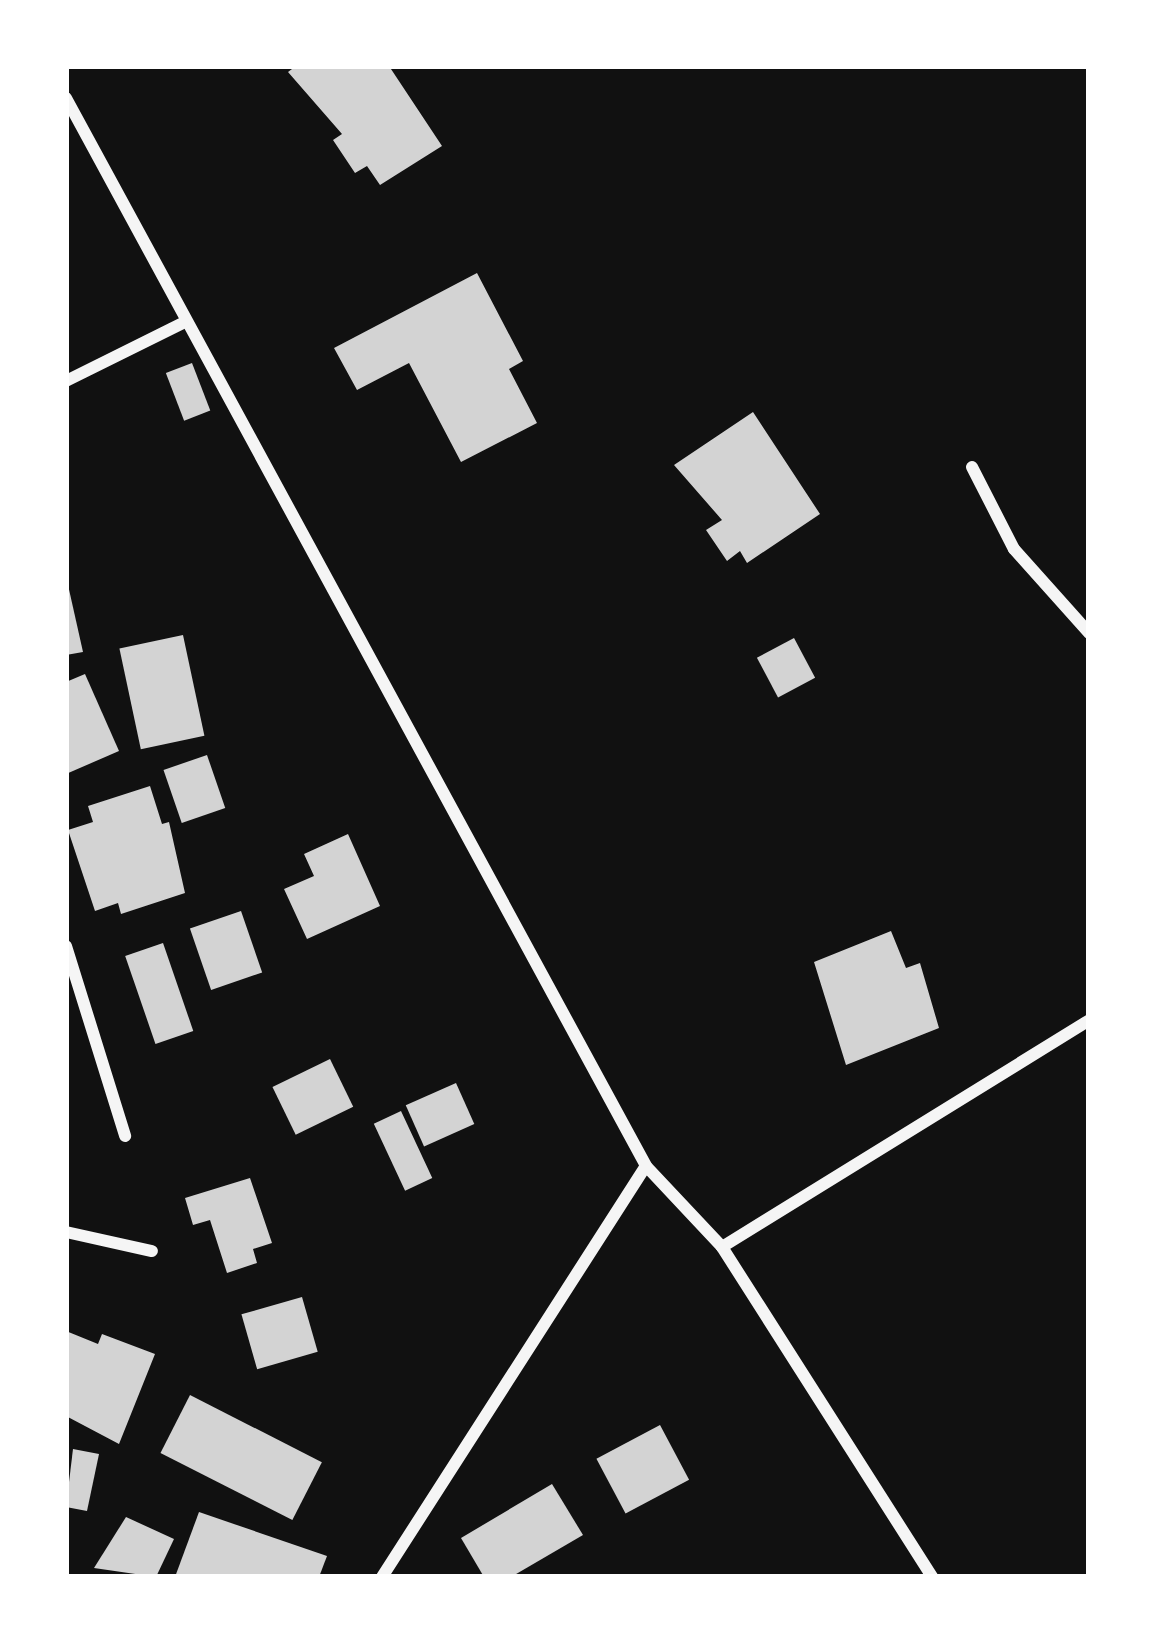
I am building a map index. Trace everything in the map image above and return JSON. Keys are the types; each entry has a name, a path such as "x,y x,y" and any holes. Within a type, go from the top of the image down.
{"street":[{"path":"66,98 646,1166 722,1247 932,1577"},
{"path":"66,381 185,322"},
{"path":"972,467 1014,549 1089,633"},
{"path":"66,946 125,1136"},
{"path":"722,1247 1089,1020"},
{"path":"382,1577 646,1166"},
{"path":"66,1232 152,1251"}],"building":[{"path":"296,66 389,66 442,146 380,185 367,166 355,173 333,140 342,134 288,72"},
{"path":"477,273 523,361 509,369 537,423 461,462 409,363 357,390 334,348"},
{"path":"192,363 210,411 184,421 166,373"},
{"path":"753,412 820,514 747,563 740,551 727,561 706,530 722,520 674,465"},
{"path":"66,576 83,652 66,655"},
{"path":"183,635 204,736 141,749 119,649"},
{"path":"794,638 815,678 778,697 757,658"},
{"path":"85,674 119,751 66,774 66,682"},
{"path":"207,755 225,808 182,823 164,770"},
{"path":"150,786 162,824 169,822 185,893 121,914 118,903 95,911 68,830 93,822 88,806"},
{"path":"348,834 380,906 307,939 284,889 314,876 304,854"},
{"path":"241,911 262,972 211,990 190,929"},
{"path":"891,931 906,968 920,963 939,1028 846,1065 814,962"},
{"path":"163,943 193,1031 155,1044 125,956"},
{"path":"330,1059 353,1107 296,1135 272,1087"},
{"path":"456,1083 474,1124 424,1146 406,1105"},
{"path":"401,1111 432,1178 405,1191 374,1124"},
{"path":"250,1178 272,1243 253,1249 257,1263 227,1273 210,1220 193,1225 185,1198"},
{"path":"302,1297 318,1352 257,1369 241,1314"},
{"path":"66,1331 98,1344 102,1334 155,1354 119,1444 66,1416"},
{"path":"190,1395 322,1462 292,1520 160,1453"},
{"path":"660,1425 689,1480 626,1514 596,1459"},
{"path":"73,1449 99,1454 87,1511 66,1507"},
{"path":"552,1484 583,1535 511,1577 484,1577 461,1538"},
{"path":"199,1512 327,1556 319,1577 175,1577"},
{"path":"126,1517 174,1539 156,1577 94,1568"}]}
